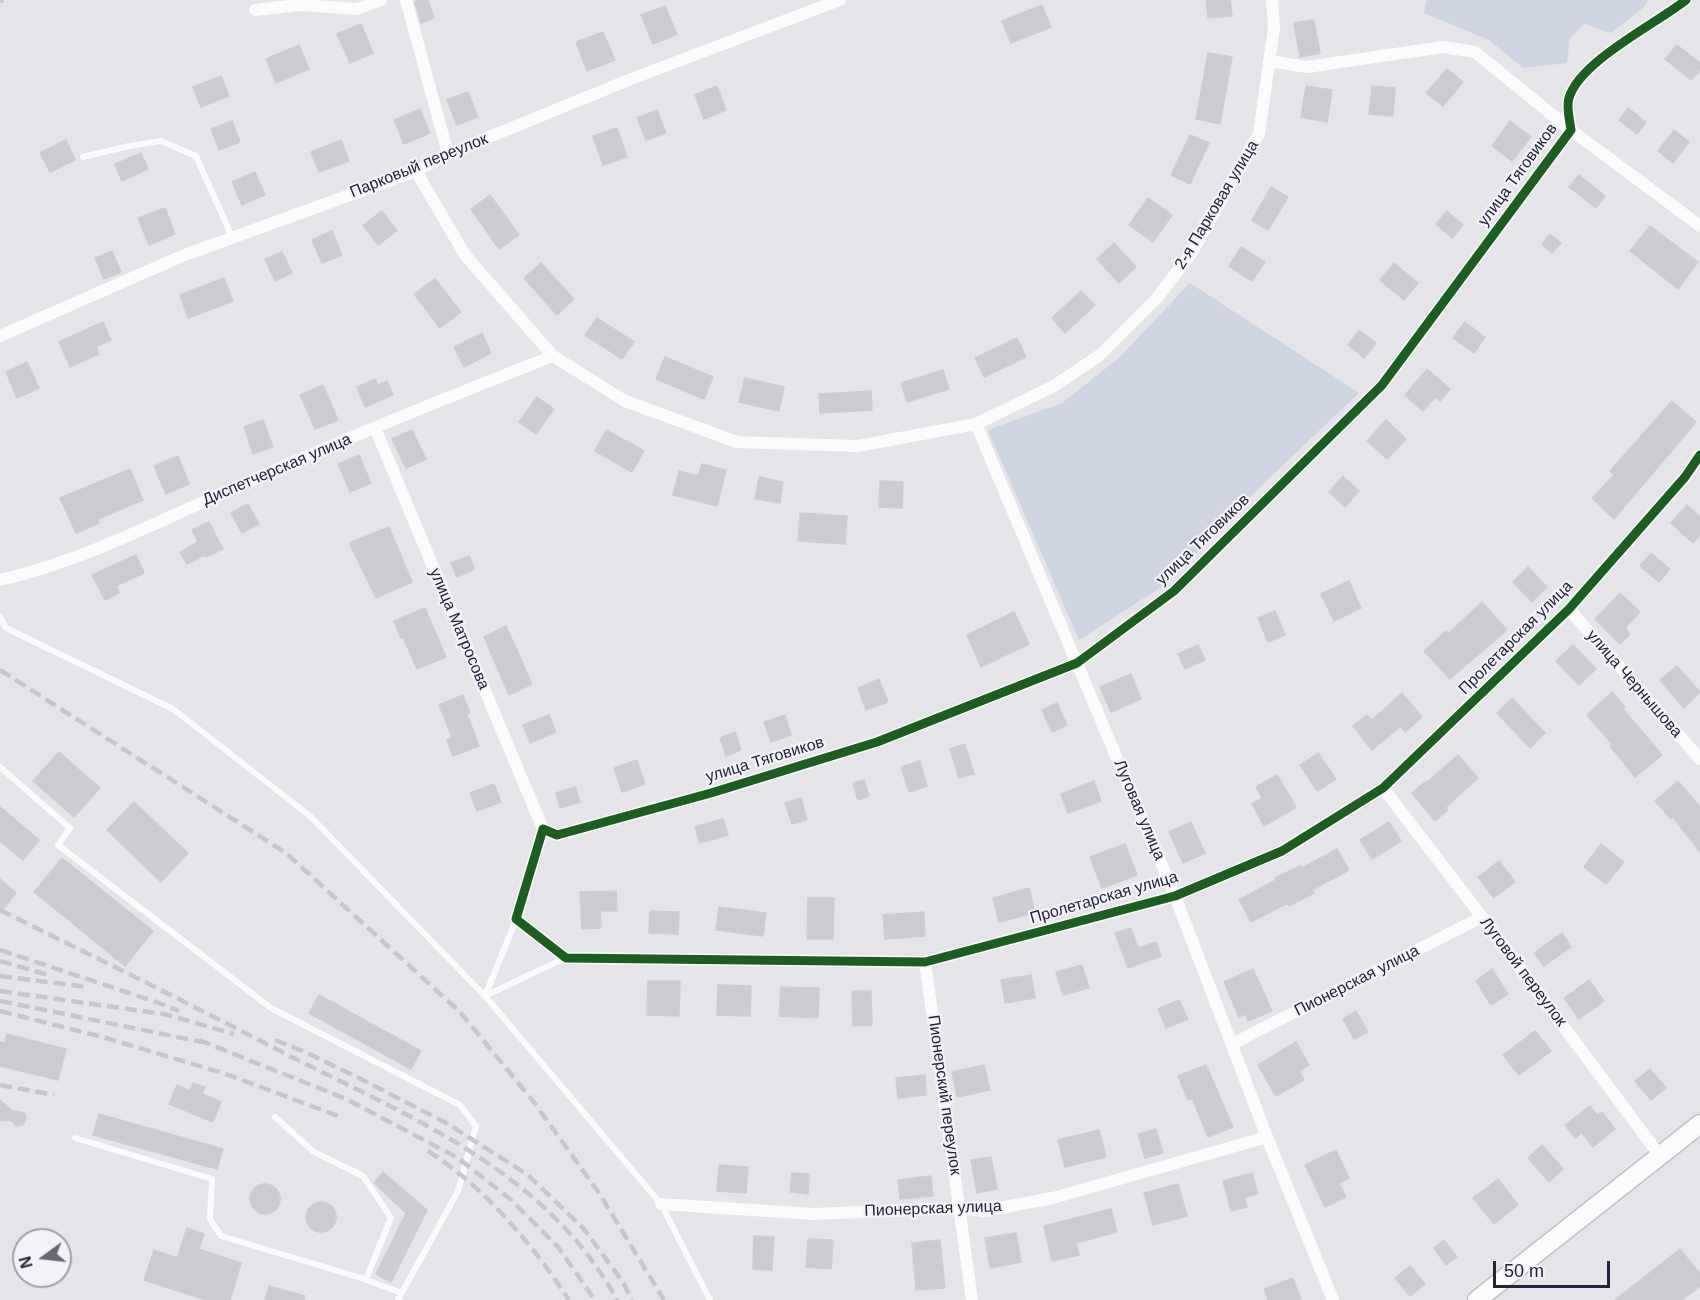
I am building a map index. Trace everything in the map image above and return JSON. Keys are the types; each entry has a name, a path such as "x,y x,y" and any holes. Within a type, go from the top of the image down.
{"main road":[{"path":"1477,1300 1700,1124"}],"street":[{"path":"255,10 298,5 357,9 381,0"},
{"path":"406,0 448,154"},
{"name":"Парковый переулок","path":"0,336 182,256 416,171 448,154 631,80 840,0"},
{"name":"2-я Парковая улица","path":"416,171 465,255 553,356 625,400 737,442 858,446 976,424 1054,386 1100,355 1157,298 1192,252 1259,134 1274,28 1272,0"},
{"name":"улица Тяговиков","path":"543,830 557,835 711,794 877,742 1077,663 1174,591 1382,385 1571,130 1568,99 1576,84 1610,52 1686,0"},
{"path":"1269,61 1307,67 1443,47 1475,52 1571,130 1700,226"},
{"name":"Диспетчерская улица","path":"0,579 84,554 334,444 553,356"},
{"name":"Луговая улица","path":"976,424 1175,896 1267,1137 1333,1300"},
{"name":"улица Матросова","path":"375,428 543,830"},
{"name":"Пролетарская улица","path":"566,958 925,962 1175,896 1281,851 1383,788 1569,609 1685,477 1700,455"},
{"name":"улица Чернышова","path":"1569,609 1700,759"},
{"name":"Луговой переулок","path":"1383,788 1660,1156"},
{"path":"543,830 516,919 566,958"},
{"name":"Пионерская улица","path":"1232,1044 1482,917"},
{"name":"Пионерский переулок","path":"925,962 972,1300"},
{"name":"Пионерская улица","path":"661,1204 813,1214 960,1208 982,1210 1053,1198 1267,1137"}],"lane":[{"path":"83,157 161,141 196,156 233,238"},
{"path":"0,617 6,628 173,709 310,816 485,996 661,1204 711,1300"},
{"path":"0,767 70,828 58,845 271,1008 460,1105 476,1126 458,1191 398,1300"},
{"path":"485,996 516,919"},
{"path":"485,996 566,958"},
{"path":"274,1117 314,1152 363,1176 391,1218 366,1279"},
{"path":"75,1138 212,1179 210,1219 221,1236 366,1279 402,1293"}],"shaded area":[{"path":"1427,0 1648,0 1644,7 1611,33 1584,24 1570,38 1567,63 1523,68 1489,40 1424,13"},
{"path":"1190,283 1359,393 1262,485 1169,582 1079,640 988,430 1062,403 1119,358"}],"building":[{"path":"428,0 434,18 421,23 415,2"},
{"path":"1206,0 1230,0 1232,16 1208,18"},
{"path":"1042,5 1051,27 1011,43 1002,21"},
{"path":"665,6 677,34 653,44 641,15"},
{"path":"1314,20 1320,53 1300,57 1294,23"},
{"path":"361,24 373,53 350,63 337,34"},
{"path":"603,32 615,60 587,71 576,42"},
{"path":"299,45 309,69 276,83 266,59"},
{"path":"1677,45 1700,63 1700,70 1691,80 1665,59"},
{"path":"1208,53 1232,57 1220,124 1196,119"},
{"path":"1447,69 1463,82 1443,106 1426,93"},
{"path":"221,76 229,96 201,107 193,87"},
{"path":"717,86 726,110 704,119 695,95"},
{"path":"1306,86 1332,90 1327,122 1301,117"},
{"path":"1372,86 1395,88 1393,116 1369,114"},
{"path":"468,92 478,117 457,125 447,100"},
{"path":"1628,108 1646,122 1637,134 1619,120"},
{"path":"420,109 430,133 404,144 394,120"},
{"path":"657,110 666,133 646,140 637,118"},
{"path":"232,121 240,142 219,150 211,129"},
{"path":"1510,121 1531,137 1512,161 1492,146"},
{"path":"617,128 627,157 603,165 593,136"},
{"path":"1674,130 1689,142 1673,163 1658,151"},
{"path":"1190,135 1209,143 1190,184 1171,175"},
{"path":"66,140 75,160 50,172 40,153"},
{"path":"341,140 349,161 319,172 311,152"},
{"path":"141,153 148,169 122,181 115,164"},
{"path":"255,172 265,195 242,205 232,182"},
{"path":"1579,175 1605,196 1596,208 1569,187"},
{"path":"1271,187 1288,197 1268,230 1252,220"},
{"path":"490,195 519,235 499,249 471,209"},
{"path":"1148,198 1172,215 1153,242 1129,225"},
{"path":"165,208 175,234 149,245 138,218"},
{"path":"382,211 397,231 378,245 363,225"},
{"path":"1447,211 1463,225 1452,238 1436,224"},
{"path":"1650,226 1698,262 1678,289 1630,251"},
{"path":"332,231 342,255 322,263 312,240"},
{"path":"1550,234 1561,243 1552,253 1542,244"},
{"path":"1114,243 1136,267 1119,283 1097,259"},
{"path":"1241,247 1265,262 1252,281 1229,266"},
{"path":"112,251 121,272 104,279 95,258"},
{"path":"282,252 292,273 275,281 265,259"},
{"path":"541,263 574,299 557,315 524,278"},
{"path":"1394,263 1418,283 1404,300 1380,280"},
{"path":"224,278 233,301 188,318 180,295"},
{"path":"435,279 461,312 440,328 414,294"},
{"path":"1081,291 1095,305 1065,333 1052,318"},
{"path":"597,318 634,342 622,359 585,335"},
{"path":"103,322 111,340 96,347 99,354 70,367 59,342"},
{"path":"1465,322 1485,337 1474,353 1453,338"},
{"path":"1359,330 1376,343 1364,358 1348,345"},
{"path":"482,333 491,353 464,367 454,347"},
{"path":"1017,338 1026,357 984,377 975,358"},
{"path":"665,357 713,377 704,399 656,379"},
{"path":"27,362 39,388 17,398 6,372"},
{"path":"1427,369 1450,389 1440,401 1435,397 1423,411 1405,395"},
{"path":"943,370 949,389 907,402 901,383"},
{"path":"745,378 784,387 779,411 739,402"},
{"path":"375,379 378,385 387,381 393,395 365,407 357,387"},
{"path":"323,385 338,420 315,429 300,395"},
{"path":"871,391 872,410 820,413 819,394"},
{"path":"537,397 554,409 536,434 519,422"},
{"path":"1672,401 1696,422 1614,519 1592,498 1614,475 1610,471"},
{"path":"263,420 273,447 253,454 244,427"},
{"path":"1386,420 1406,439 1387,459 1367,441"},
{"path":"412,430 426,459 406,468 392,439"},
{"path":"606,430 644,451 632,472 595,451"},
{"path":"359,455 371,483 350,492 338,464"},
{"path":"178,456 189,484 166,494 154,466"},
{"path":"702,464 726,470 717,506 673,495 679,471 698,476"},
{"path":"130,469 143,500 98,519 99,523 76,533 60,498"},
{"path":"1343,476 1359,491 1345,507 1329,492"},
{"path":"759,477 783,482 780,503 755,499"},
{"path":"880,481 903,482 902,508 879,507"},
{"path":"248,504 259,524 242,533 231,513"},
{"path":"1687,505 1700,517 1700,535 1693,543 1671,523"},
{"path":"800,513 847,516 845,544 798,541"},
{"path":"209,522 223,549 187,564 180,552 198,542 192,530"},
{"path":"389,527 412,582 376,598 349,543"},
{"path":"1651,553 1670,569 1659,582 1640,566"},
{"path":"136,555 144,573 116,586 119,593 105,600 92,575"},
{"path":"469,556 475,569 457,577 451,563"},
{"path":"1528,567 1547,587 1532,602 1513,582"},
{"path":"1349,581 1361,608 1334,621 1321,594"},
{"path":"1620,593 1640,612 1625,628 1630,634 1620,644 1595,619"},
{"path":"1482,602 1507,630 1450,679 1424,651 1446,631 1448,634"},
{"path":"425,608 446,657 417,669 394,621"},
{"path":"1275,611 1285,635 1268,642 1258,618"},
{"path":"1014,612 1029,644 981,667 967,635"},
{"path":"506,626 532,684 509,695 484,637"},
{"path":"1198,645 1205,660 1185,669 1178,654"},
{"path":"1573,645 1596,669 1579,685 1556,661"},
{"path":"1677,666 1700,692 1684,708 1660,680"},
{"path":"1131,674 1141,699 1111,712 1100,687"},
{"path":"879,679 888,702 866,710 858,688"},
{"path":"1612,692 1625,707 1623,709 1662,755 1635,777 1610,746 1612,744 1587,715"},
{"path":"1402,693 1422,717 1405,732 1401,726 1372,750 1353,726 1367,715 1372,720"},
{"path":"463,695 470,713 467,714 479,746 453,756 447,740 452,737 439,705"},
{"path":"1512,698 1545,733 1530,748 1497,713"},
{"path":"1057,703 1067,725 1052,732 1042,710"},
{"path":"549,715 556,732 530,743 523,725"},
{"path":"785,715 791,735 771,742 764,722"},
{"path":"735,732 741,750 726,756 720,738"},
{"path":"965,744 974,774 959,778 950,749"},
{"path":"59,752 100,788 74,817 33,781"},
{"path":"1318,753 1336,779 1317,791 1300,765"},
{"path":"1458,755 1478,778 1446,807 1448,810 1435,821 1412,793"},
{"path":"637,760 645,784 622,792 614,768"},
{"path":"920,761 927,786 909,792 901,767"},
{"path":"1277,775 1296,807 1264,826 1252,804 1262,798 1256,787"},
{"path":"864,780 869,796 858,800 853,783"},
{"path":"1094,781 1101,801 1068,813 1061,794"},
{"path":"1678,781 1700,807 1700,852 1673,817 1671,819 1655,801"},
{"path":"494,784 501,802 477,811 470,793"},
{"path":"575,787 580,802 560,808 556,793"},
{"path":"801,798 807,820 792,824 785,803"},
{"path":"134,802 188,853 161,882 107,830"},
{"path":"0,807 39,840 23,860 0,841"},
{"path":"723,819 728,835 700,843 695,827"},
{"path":"1191,822 1205,853 1183,863 1169,832"},
{"path":"1389,822 1401,841 1372,859 1360,840"},
{"path":"1125,844 1137,875 1102,888 1090,857"},
{"path":"1601,844 1624,862 1606,884 1584,867"},
{"path":"1337,849 1349,870 1312,890 1314,893 1251,922 1239,900 1276,880 1275,878 1300,866 1302,868"},
{"path":"62,858 153,931 125,966 34,892"},
{"path":"1499,861 1515,882 1494,898 1478,877"},
{"path":"0,879 16,893 0,913"},
{"path":"1029,888 1035,913 999,922 993,898"},
{"path":"616,891 617,911 600,911 601,928 582,929 580,892"},
{"path":"808,898 834,898 833,939 807,939"},
{"path":"719,907 766,913 763,936 716,930"},
{"path":"650,911 679,912 678,934 649,933"},
{"path":"924,912 925,936 885,939 883,915"},
{"path":"1131,928 1138,948 1156,942 1161,956 1128,968 1115,933"},
{"path":"1562,933 1571,947 1544,966 1534,953"},
{"path":"1082,965 1089,988 1063,995 1056,972"},
{"path":"1253,969 1272,1011 1248,1021 1245,1014 1239,1017 1224,982"},
{"path":"1492,969 1508,994 1491,1005 1476,981"},
{"path":"1031,975 1035,998 1005,1003 1001,980"},
{"path":"1589,980 1604,1001 1579,1019 1564,998"},
{"path":"648,981 680,981 679,1016 647,1015"},
{"path":"718,985 751,986 750,1016 717,1015"},
{"path":"781,987 819,988 818,1018 779,1016"},
{"path":"852,991 871,991 872,1025 853,1026"},
{"path":"319,995 421,1051 411,1069 309,1013"},
{"path":"1179,1000 1188,1019 1166,1028 1158,1009"},
{"path":"1356,1011 1368,1032 1354,1039 1343,1019"},
{"path":"1535,1031 1551,1051 1519,1075 1503,1055"},
{"path":"7,1034 66,1049 58,1080 0,1066 0,1042 5,1043"},
{"path":"1296,1042 1309,1065 1299,1071 1304,1080 1276,1096 1258,1065"},
{"path":"984,1065 990,1090 957,1097 952,1072"},
{"path":"1206,1065 1233,1127 1208,1137 1192,1098 1188,1100 1178,1076"},
{"path":"1650,1069 1666,1088 1651,1100 1635,1081"},
{"path":"925,1075 926,1095 898,1098 896,1078"},
{"path":"193,1083 205,1087 202,1094 221,1102 213,1122 169,1104 177,1085 190,1091"},
{"path":"0,1100 13,1111 25,1114 26,1119 23,1125 16,1126 11,1120 0,1121"},
{"path":"1590,1106 1597,1115 1602,1112 1615,1129 1593,1147 1582,1133 1575,1138 1565,1125"},
{"path":"99,1114 223,1149 217,1169 93,1135"},
{"path":"1156,1129 1163,1153 1145,1158 1138,1134"},
{"path":"1099,1130 1106,1157 1065,1167 1058,1140"},
{"path":"1542,1145 1563,1169 1549,1182 1528,1158"},
{"path":"1336,1150 1349,1178 1339,1183 1346,1197 1325,1207 1305,1165"},
{"path":"991,1157 997,1189 977,1193 971,1160"},
{"path":"719,1165 748,1167 746,1193 717,1191"},
{"path":"383,1172 427,1210 391,1282 376,1274 406,1213 374,1183"},
{"path":"792,1173 809,1174 808,1194 790,1192"},
{"path":"1252,1173 1258,1194 1244,1197 1247,1207 1231,1211 1223,1181"},
{"path":"931,1176 933,1196 900,1199 898,1180"},
{"path":"1498,1179 1518,1205 1494,1224 1473,1198"},
{"path":"265,1184 276,1188 280,1199 276,1210 265,1214 254,1210 250,1199 254,1188"},
{"path":"1178,1184 1187,1216 1153,1225 1144,1193"},
{"path":"321,1202 332,1206 336,1217 332,1228 321,1232 310,1228 306,1217 310,1206"},
{"path":"1111,1209 1117,1232 1076,1243 1079,1255 1052,1261 1044,1226"},
{"path":"187,1228 204,1234 199,1249 241,1263 230,1300 206,1300 144,1280 154,1250 177,1258"},
{"path":"1016,1233 1021,1262 990,1268 985,1238"},
{"path":"754,1236 774,1237 772,1270 753,1269"},
{"path":"808,1239 833,1240 831,1269 806,1267"},
{"path":"940,1240 945,1288 916,1290 912,1243"},
{"path":"1444,1240 1457,1257 1446,1265 1434,1248"},
{"path":"1680,1249 1700,1274 1700,1286 1682,1300 1615,1300"},
{"path":"1410,1266 1425,1284 1410,1296 1395,1278"},
{"path":"1293,1278 1301,1300 1268,1300 1264,1289"},
{"path":"269,1286 305,1296 304,1300 265,1300"}],"railway":[{"path":"0,670 286,853 460,1012 533,1101 599,1193 664,1300"},
{"path":"0,910 378,1100 471,1152 514,1182 553,1216 588,1255 617,1300"},
{"path":"0,950 179,1011"},
{"path":"0,961 52,976"},
{"path":"0,976 88,987"},
{"path":"0,991 164,1014 234,1034"},
{"path":"0,1001 207,1043"},
{"path":"0,1011 106,1038 226,1074 341,1117"},
{"path":"199,1040 346,1099 458,1158 510,1199 558,1247 595,1300"},
{"path":"275,1040 359,1078 448,1124 528,1175 584,1229 623,1282 632,1300"},
{"path":"0,1085 54,1095"},
{"path":"428,1151 469,1182 506,1218 569,1300"}],"cycle path":[{"path":"1686,0 1620,44 1588,70 1576,84 1569,98 1571,130 1382,385 1174,591 1077,663 877,742 711,793 557,835 543,829 516,919 566,958 925,962 1175,896 1282,851 1383,788 1569,609 1685,477 1700,455"}]}
